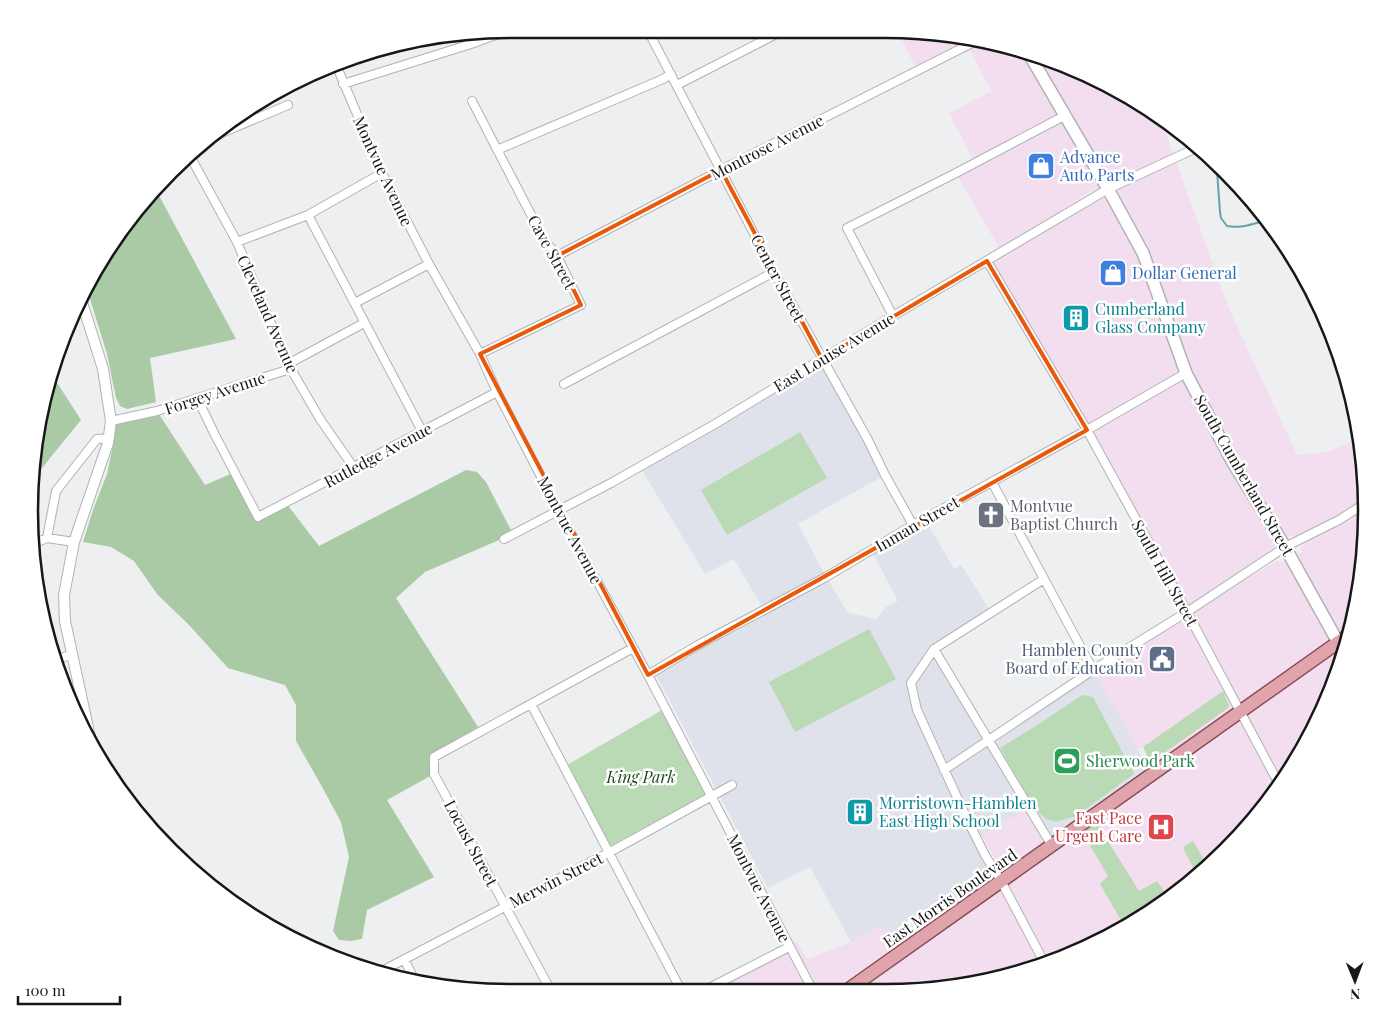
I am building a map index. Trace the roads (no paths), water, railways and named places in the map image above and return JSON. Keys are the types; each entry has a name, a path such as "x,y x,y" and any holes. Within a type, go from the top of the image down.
{"main road":[{"name":"South Cumberland Street","path":"1033,62 1143,253 1186,373 1232,461 1286,547 1339,638"},
{"name":"East Morris Boulevard","path":"856,984 1240,711 1336,648"}],"street":[{"name":"Center Street","path":"652,38 774,272 913,525"},
{"path":"677,85 770,38"},
{"path":"343,84 485,39"},
{"name":"Montrose Avenue","path":"557,256 721,170 967,45"},
{"name":"Montvue Avenue","path":"338,70 382,173 429,264 480,354 497,392 559,511 648,675 809,984"},
{"path":"497,150 671,74"},
{"name":"Cave Street","path":"472,100 543,238 557,256 581,305 480,354"},
{"path":"232,129 288,105"},
{"path":"893,316 846,228 1064,116"},
{"name":"East Louise Avenue","path":"504,539 611,483 715,424 1108,189 1191,151"},
{"name":"Cleveland Avenue","path":"193,161 236,242 288,364 320,419 354,468"},
{"path":"236,242 308,215 382,173"},
{"path":"308,215 422,431"},
{"name":"South Hill Street","path":"987,261 1087,430 1275,777"},
{"path":"356,303 429,264"},
{"path":"564,384 774,272"},
{"path":"83,307 103,369 111,420 108,443 74,542 64,595 65,621 86,721"},
{"name":"Forgey Avenue","path":"111,420 157,411 287,370 288,364 364,323"},
{"name":"Inman Street","path":"648,675 826,577 913,525 1087,430 1186,373"},
{"name":"Rutledge Avenue","path":"197,398 258,516 354,468 497,392"},
{"path":"47,538 56,491 97,439 109,438"},
{"path":"992,482 1093,670"},
{"path":"944,770 990,741 1093,670 1187,612 1286,547 1339,520 1358,508"},
{"path":"39,541 47,538 74,542"},
{"path":"1041,956 985,855 944,770 915,703 911,683 934,649 1044,579"},
{"path":"633,648 531,704 678,984"},
{"path":"934,649 1052,846"},
{"path":"61,658 72,655"},
{"name":"Locust Street","path":"531,704 434,757 434,774 547,984"},
{"name":"Merwin Street","path":"389,967 610,852 732,785"},
{"path":"718,984 789,947"},
{"path":"404,959 411,972"}],"waterway":[{"path":"1217,174 1221,218 1227,226 1243,226 1259,222"}],"place":[{"name":"Advance Auto Parts","path":"1041,166"},
{"name":"Dollar General","path":"1113,273"},
{"name":"Cumberland Glass Company","path":"1076,318"},
{"name":"Montvue Baptist Church","path":"991,515"},
{"name":"Hamblen County Board of Education","path":"1162,659"},
{"name":"Sherwood Park","path":"1067,761"},
{"name":"Morristown-Hamblen East High School","path":"860,812"},
{"name":"Fast Pace Urgent Care","path":"1161,827"}],"park label":[{"name":"King Park","path":"641,777"}]}
